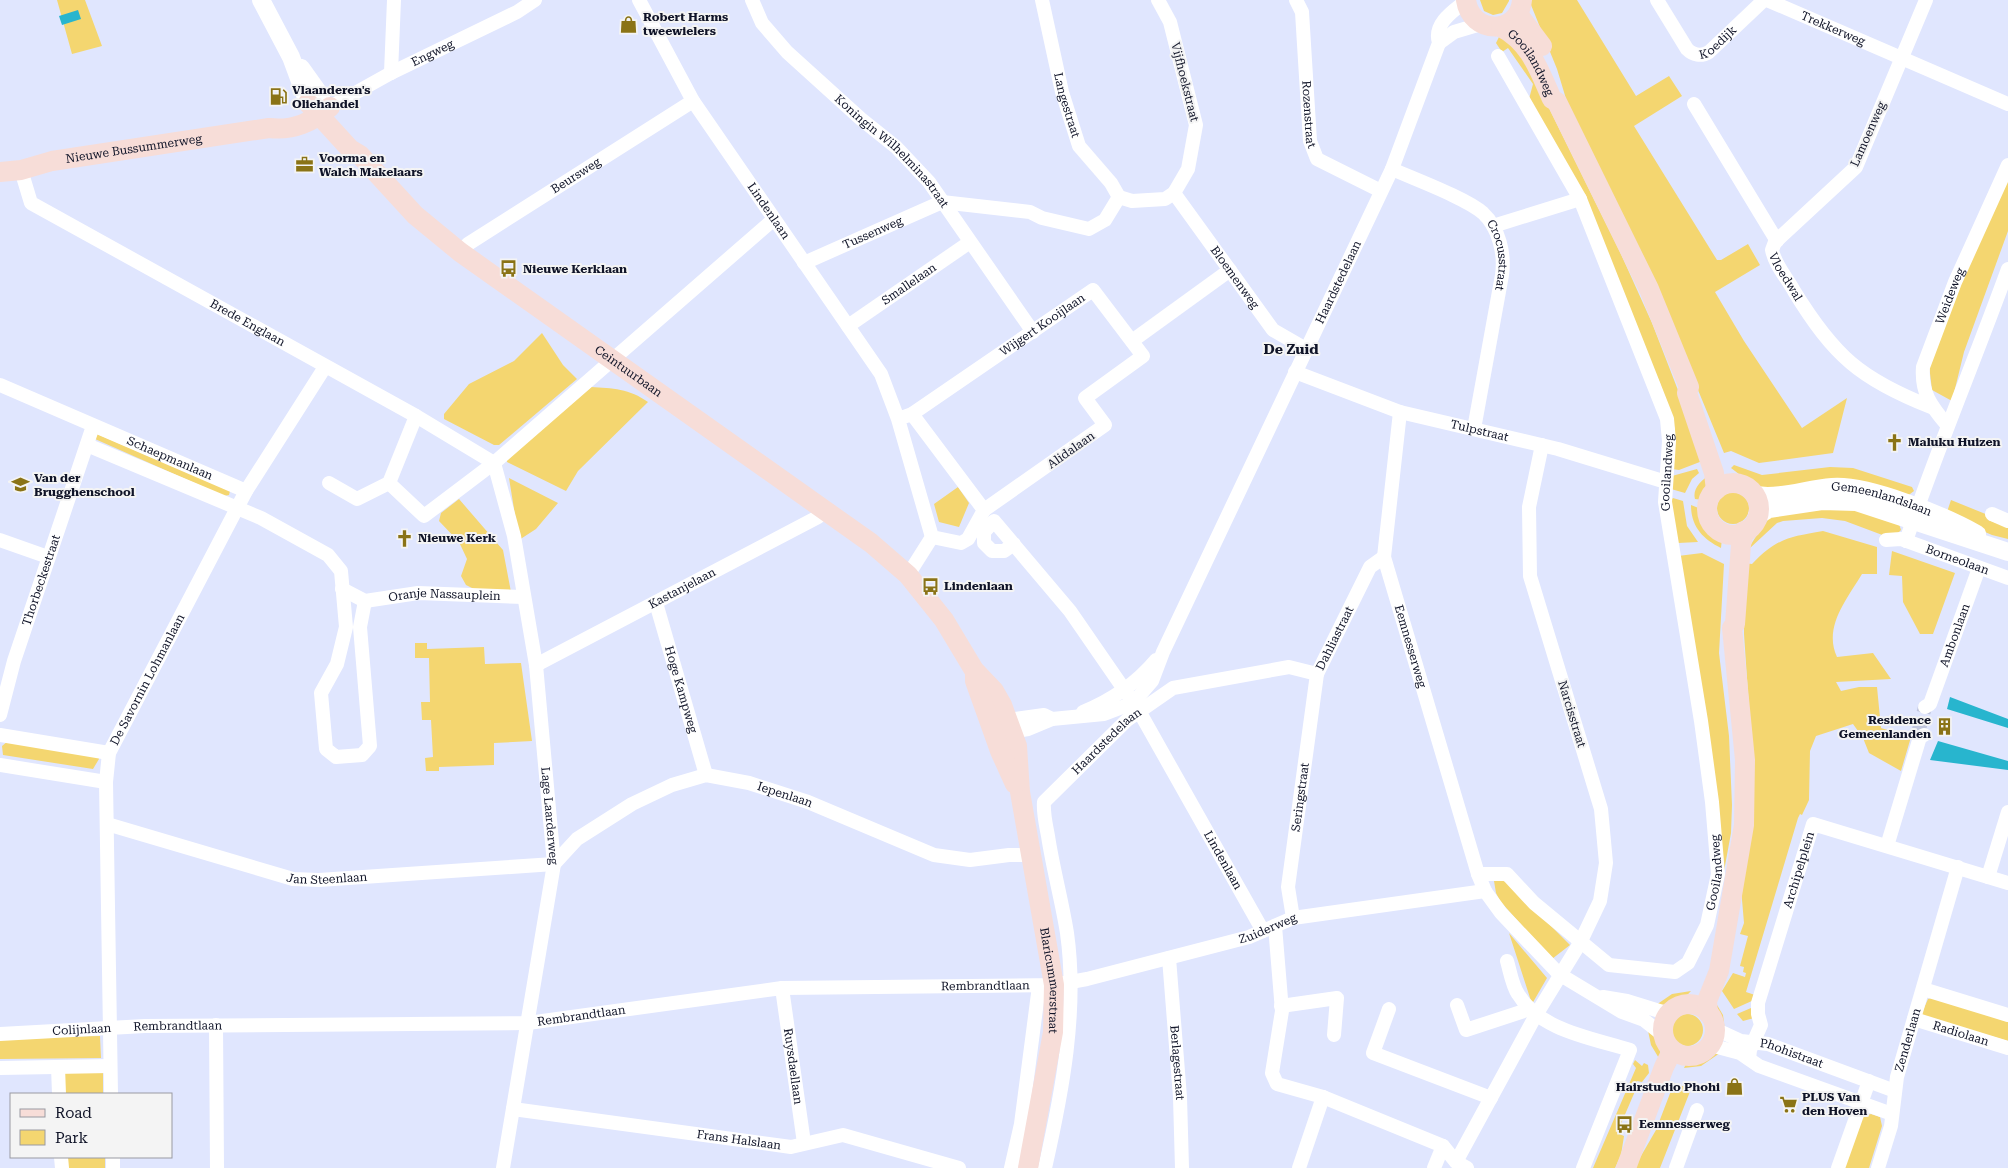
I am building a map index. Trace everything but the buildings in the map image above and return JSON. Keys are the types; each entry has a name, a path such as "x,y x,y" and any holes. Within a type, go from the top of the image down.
{"main road":[{"path":"1466,1 1471,14 1481,24 1490,27 1501,27 1511,22 1520,7"},
{"name":"Gooilandweg","path":"1520,7 1550,63 1560,96 1558,102"},
{"name":"Gooilandweg","path":"1501,27 1514,34 1524,43 1552,99 1558,102 1649,289 1688,387 1687,393 1714,473 1716,490"},
{"name":"Nieuwe Bussummerweg","path":"0,172 21,170 52,161 269,128 319,106"},
{"name":"Ceintuurbaan","path":"319,106 350,149 360,155 414,215 460,252 871,542 908,575"},
{"name":"Gooilandweg","path":"1688,387 1694,390 1726,470 1735,483"},
{"path":"1735,483 1748,488 1755,495 1758,505 1758,516 1754,523 1744,531 1734,534 1724,532 1712,522 1708,512 1708,502 1716,490 1724,484 1735,483"},
{"name":"Gooilandweg","path":"1711,1029 1707,1001 1719,971 1744,826 1745,760 1732,628 1735,624 1741,545 1744,531"},
{"name":"Gooilandweg","path":"1724,532 1729,544 1727,624 1732,628"},
{"name":"Blaricummerstraat","path":"908,575 944,620 974,670 975,680 1002,727 1000,751 1020,792 1054,984 1053,1032 1028,1168"},
{"name":"Gooilandweg","path":"1686,1004 1694,997 1727,925"},
{"path":"1626,1166 1664,1067 1674,1047 1664,1020 1678,1006 1686,1004 1698,1006 1711,1029 1697,1055 1674,1047"}],"street":[{"name":"Ceintuurbaan","path":"261,0 319,106"},
{"path":"390,73 394,0"},
{"name":"Engweg","path":"319,106 517,12 535,0"},
{"name":"Lindenlaan","path":"639,0 693,100 881,374 898,419 932,537"},
{"name":"Koningin Wilhelminastraat","path":"752,0 762,23 787,52 896,147 929,182 942,202 1030,212 1042,218 1090,229 1105,220 1119,197"},
{"name":"Langestraat","path":"1042,0 1062,92 1079,146 1111,183 1119,197"},
{"name":"Vijfhoekstraat","path":"1158,0 1170,22 1196,125 1188,168 1174,193"},
{"name":"Rozenstraat","path":"1296,0 1302,12 1310,141 1317,158 1381,191"},
{"name":"Koedijk","path":"1657,0 1687,48 1699,55 1709,52 1766,0"},
{"name":"Trekkerweg","path":"1766,0 2008,104"},
{"path":"1901,58 1926,0"},
{"name":"Haardstedelaan","path":"1044,802 1127,720 1152,680 1163,652 1392,168 1413,118 1439,43 1437,37 1444,21 1451,12 1466,1"},
{"path":"1439,43 1454,32 1481,24"},
{"name":"Gooilandweg","path":"1498,56 1580,199 1667,419 1669,441 1665,502 1708,775 1718,874 1706,926 1688,963 1676,972 1609,965 1580,944"},
{"name":"Lamoenweg","path":"1777,240 1856,167 1901,58"},
{"name":"Beursweg","path":"460,252 476,238 693,100"},
{"name":"Vloedwal","path":"1694,104 1777,240 1772,247 1775,259 1829,343 1866,375 1898,393 1931,406"},
{"name":"Weideweg","path":"1947,425 1931,406 1923,387 1923,367 1955,282 2008,165"},
{"name":"Crocusstraat","path":"1392,168 1478,209 1493,226 1501,249 1503,268 1474,428"},
{"name":"Brede Englaan","path":"21,170 31,203 416,416 494,463"},
{"path":"1119,197 1132,201 1165,199 1174,193"},
{"name":"Bloemenweg","path":"1174,193 1273,330 1306,349"},
{"path":"1493,226 1580,199"},
{"path":"942,202 1033,332"},
{"name":"Tussenweg","path":"804,263 942,202"},
{"path":"958,224 964,210 970,205"},
{"path":"389,483 424,516 494,463 774,219"},
{"name":"Smallelaan","path":"848,326 970,242"},
{"path":"1132,341 1230,270"},
{"path":"1906,541 1947,425 2006,278"},
{"name":"Wijgert Kooijlaan","path":"912,414 1093,290 1132,341"},
{"name":"Alidalaan","path":"984,510 1105,425 1085,398 1143,356 1132,341"},
{"name":"De Savornin Lohmanlaan","path":"110,1030 106,782 109,753 246,491 325,367"},
{"name":"Tulpstraat","path":"1295,372 1400,412 1542,445 1666,482"},
{"name":"Schaepmanlaan","path":"0,385 246,491"},
{"name":"Eemnesserweg","path":"1400,412 1384,556 1478,874 1485,891 1501,913 1559,974 1622,1012 1644,1020 1674,1047"},
{"path":"898,419 912,414 984,510 968,539 961,543 932,537 908,575"},
{"path":"329,483 357,498 389,483 416,416"},
{"path":"86,445 93,426"},
{"name":"Schaepmanlaan","path":"86,445 238,507"},
{"name":"Thorbeckestraat","path":"0,715 14,662 86,445"},
{"name":"Narcisstraat","path":"1462,1165 1491,1098 1533,1012 1580,944 1600,902 1606,864 1602,809 1530,576 1529,507 1542,445"},
{"name":"Lage Laarderweg","path":"494,463 514,536 536,665 554,864 503,1168"},
{"name":"Gemeenlandslaan","path":"1755,495 1768,496 1832,487 1851,487 1870,491 1915,514"},
{"name":"Gemeenlandslaan","path":"1758,516 1770,509 1822,501 1844,500 1957,523 2003,550"},
{"path":"238,507 328,555 340,570 342,589 346,627 337,664 321,693 326,748 336,757 362,756 370,746 360,627 365,601 342,589"},
{"name":"Kastanjelaan","path":"536,665 818,517 826,510"},
{"path":"1992,514 2008,520"},
{"path":"0,540 48,557"},
{"name":"Borneolaan","path":"1886,540 1906,541 2008,578"},
{"name":"Lindenlaan","path":"1014,544 1070,611 1136,707 1269,929"},
{"name":"Dahliastraat","path":"1174,688 1289,667 1317,674 1370,567 1384,556"},
{"name":"Ambonlaan","path":"1929,707 1979,568"},
{"name":"Oranje Nassauplein","path":"365,601 418,593 524,596"},
{"name":"Hoge Kampweg","path":"656,603 706,776"},
{"path":"346,627 360,627"},
{"name":"Haardstedelaan","path":"1073,716 1101,704 1124,690 1142,676 1163,652"},
{"name":"Seringstraat","path":"1292,918 1288,887 1317,674"},
{"name":"Haardstedelaan","path":"1002,727 1044,715 1052,718 1104,714 1136,707 1174,688"},
{"path":"0,735 109,753"},
{"path":"1887,846 1920,735"},
{"path":"0,765 106,782"},
{"name":"Iepenlaan","path":"554,864 577,839 632,804 672,785 706,776 749,783 808,802 934,855 970,860 1009,855 1032,856"},
{"name":"Blaricummerstraat","path":"1011,1168 1022,1114 1067,934 1050,852 1044,802"},
{"path":"1988,877 2008,812"},
{"name":"Jan Steenlaan","path":"107,824 293,879 319,880 554,864"},
{"name":"Archipelplein","path":"1748,1060 1750,1050 1761,1025 1758,1003 1813,824 2008,883"},
{"path":"1958,868 1922,989 2008,1016"},
{"path":"1478,874 1507,874 1534,903 1580,944"},
{"name":"Zuiderweg","path":"1054,984 1169,958 1269,929 1292,918 1485,891"},
{"path":"1269,929 1281,1006 1272,1073 1277,1084 1323,1097 1443,1146 1462,1165"},
{"name":"Berlagestraat","path":"1169,958 1180,1097 1182,1168"},
{"path":"1507,961 1517,994 1533,1012 1554,1026 1630,1050 1583,1168"},
{"name":"Blaricummerstraat","path":"1045,1168 1054,1126 1068,1031 1054,984"},
{"name":"Rembrandtlaan","path":"110,1030 145,1026 528,1023 782,988 1054,984"},
{"name":"Ruysdaellaan","path":"782,988 804,1144"},
{"name":"Zenderlaan","path":"1892,1114 1895,1091 1922,989"},
{"name":"Eemnesserweg","path":"1595,996 1627,1001 1668,1014"},
{"path":"1281,1006 1337,998 1334,1035"},
{"path":"1457,1006 1466,1030 1533,1012"},
{"path":"1389,1009 1373,1053 1491,1098"},
{"name":"Radiolaan","path":"1914,1019 2008,1048"},
{"path":"216,1025 217,1168"},
{"name":"Phohistraat","path":"1711,1029 1741,1041 1768,1044 1895,1091"},
{"name":"Phohistraat","path":"1711,1029 1748,1060 1759,1066 1892,1114"},
{"name":"Colijnlaan","path":"0,1034 110,1030 110,1066"},
{"path":"0,1068 110,1066 111,1093"},
{"path":"58,1067 59,1093"},
{"path":"1838,1168 1869,1081"},
{"path":"1299,1168 1323,1097"},
{"name":"Frans Halslaan","path":"513,1109 792,1147 843,1135 959,1168"},
{"path":"1676,1168 1697,1110"},
{"path":"1878,1168 1892,1114"},
{"path":"1434,1168 1443,1146"}],"green space":[{"path":"57,0 85,0 102,46 72,54"},
{"path":"1480,0 1509,1 1502,13 1493,15 1484,11"},
{"path":"1529,0 1577,0 1636,96 1669,76 1682,96 1634,126 1717,260 1721,260 1748,244 1760,265 1715,292 1744,341 1802,428 1847,398 1833,453 1759,463 1731,451 1724,453 1691,373 1570,112 1557,69"},
{"path":"1500,35 1516,41 1620,252 1652,323 1705,460 1679,470 1672,469 1675,429 1660,383 1529,99 1533,84 1508,48 1502,52 1496,43"},
{"path":"2008,172 2008,231 1964,352 1952,401 1932,390 1929,365 1932,351"},
{"path":"542,333 563,365 577,379 499,445 494,445 444,419 444,414 469,384 514,361"},
{"path":"591,387 628,392 648,402 578,471 566,491 507,462 507,456"},
{"path":"97,434 230,491 229,495 224,496 95,439"},
{"path":"1734,465 1762,475 1830,467 1853,468 1912,487 1914,491 1906,497 1760,490 1731,468"},
{"path":"1697,469 1699,473 1692,479 1685,493 1671,489 1672,476"},
{"path":"1710,475 1709,487 1703,500 1695,499 1694,495 1698,485"},
{"path":"509,478 558,503 536,529 519,540"},
{"path":"958,487 969,503 959,527 939,522 934,504"},
{"path":"1733,492 1739,493 1744,497 1748,502 1748,514 1744,519 1739,523 1733,524 1727,523 1722,519 1718,514 1717,508 1718,502 1722,497 1727,493"},
{"path":"1673,498 1683,501 1687,526 1698,542 1678,543 1671,500"},
{"path":"459,499 503,550 511,592 474,589 466,585 461,576 467,559 459,542 439,521 441,513"},
{"path":"1951,500 1988,515 1988,520 2008,527 2008,539 1992,535 1946,515"},
{"path":"1691,505 1701,509 1707,527 1722,538 1721,548 1709,541 1699,531 1693,520"},
{"path":"1841,505 1899,524 1901,530 1897,534 1885,536 1845,521 1822,518 1783,521 1777,523 1749,549 1773,513"},
{"path":"1823,531 1877,547 1877,574 1862,574 1850,593 1835,624 1833,646 1837,657 1873,653 1891,679 1836,682 1841,691 1859,687 1877,687 1881,728 1911,737 1901,771 1869,753 1863,738 1853,724 1816,736 1810,751 1809,800 1802,815 1800,814 1798,818 1746,992 1755,995 1754,1000 1734,1009 1722,991 1733,973 1745,977 1746,973 1743,972 1744,967 1740,966 1748,936 1740,934 1744,923 1741,888 1754,780 1744,634 1744,563 1752,564 1769,549 1784,540"},
{"path":"1892,551 1955,573 1933,634 1920,634 1903,602 1902,576 1889,575"},
{"path":"1702,553 1724,564 1719,653 1729,736 1732,805 1731,833 1722,882 1678,556"},
{"path":"415,643 427,643 427,649 484,647 485,664 521,663 532,741 494,743 494,765 439,767 439,771 426,771 425,758 433,757 431,720 422,720 421,702 430,702 429,658 415,658"},
{"path":"8,741 98,754 99,759 93,769 3,755 2,746"},
{"path":"1496,879 1507,882 1570,945 1552,959 1500,901 1496,893 1494,881"},
{"path":"1509,933 1547,978 1532,1004"},
{"path":"1691,991 1675,1002 1656,1005 1672,994"},
{"path":"1931,998 2008,1021 2008,1041 1921,1015 1928,999"},
{"path":"1714,1000 1723,1015 1725,1031 1715,1017"},
{"path":"1751,1008 1754,1018 1743,1021 1737,1014"},
{"path":"1687,1014 1693,1015 1698,1019 1702,1024 1702,1036 1698,1041 1693,1045 1687,1046 1681,1045 1676,1041 1672,1036 1671,1030 1672,1024 1676,1019 1681,1015"},
{"path":"1647,1026 1658,1042 1660,1060 1651,1045"},
{"path":"100,1036 101,1058 0,1059 0,1038"},
{"path":"1708,1053 1720,1053 1701,1066 1684,1068 1686,1064"},
{"path":"1635,1060 1642,1066 1644,1063 1648,1065 1649,1073 1642,1082 1637,1081 1634,1088 1636,1089 1617,1133 1624,1136 1621,1155 1615,1168 1593,1168 1636,1068 1633,1064"},
{"path":"103,1070 103,1093 65,1093 65,1072"},
{"path":"1674,1083 1691,1089 1660,1168 1634,1168 1656,1130"},
{"path":"1871,1114 1880,1117 1882,1126 1869,1168 1844,1168 1863,1116"},
{"path":"66,1158 105,1158 105,1168 66,1168"}],"water":[{"path":"78,10 81,19 62,25 59,16"},
{"path":"1950,697 2008,719 2008,728 1947,709"},
{"path":"1938,741 2008,761 2008,770 1930,760"}],"tunnel":[{"path":"1918,733 1925,707"}],"place":[{"name":"Robert Harms tweewielers","path":"629,24"},
{"name":"Vlaanderen's Oliehandel","path":"278,97"},
{"name":"Voorma en Walch Makelaars","path":"305,165"},
{"name":"Nieuwe Kerklaan","path":"509,269"},
{"name":"Maluku Huizen","path":"1894,442"},
{"name":"Van der Brugghenschool","path":"20,485"},
{"name":"Nieuwe Kerk","path":"404,538"},
{"name":"Lindenlaan","path":"930,586"},
{"name":"Residence Gemeenlanden","path":"1945,727"},
{"name":"Hairstudio Phohi","path":"1734,1087"},
{"name":"PLUS Van den Hoven","path":"1788,1104"},
{"name":"Eemnesserweg","path":"1625,1124"}],"district":[{"name":"De Zuid","path":"1291,349"}]}
